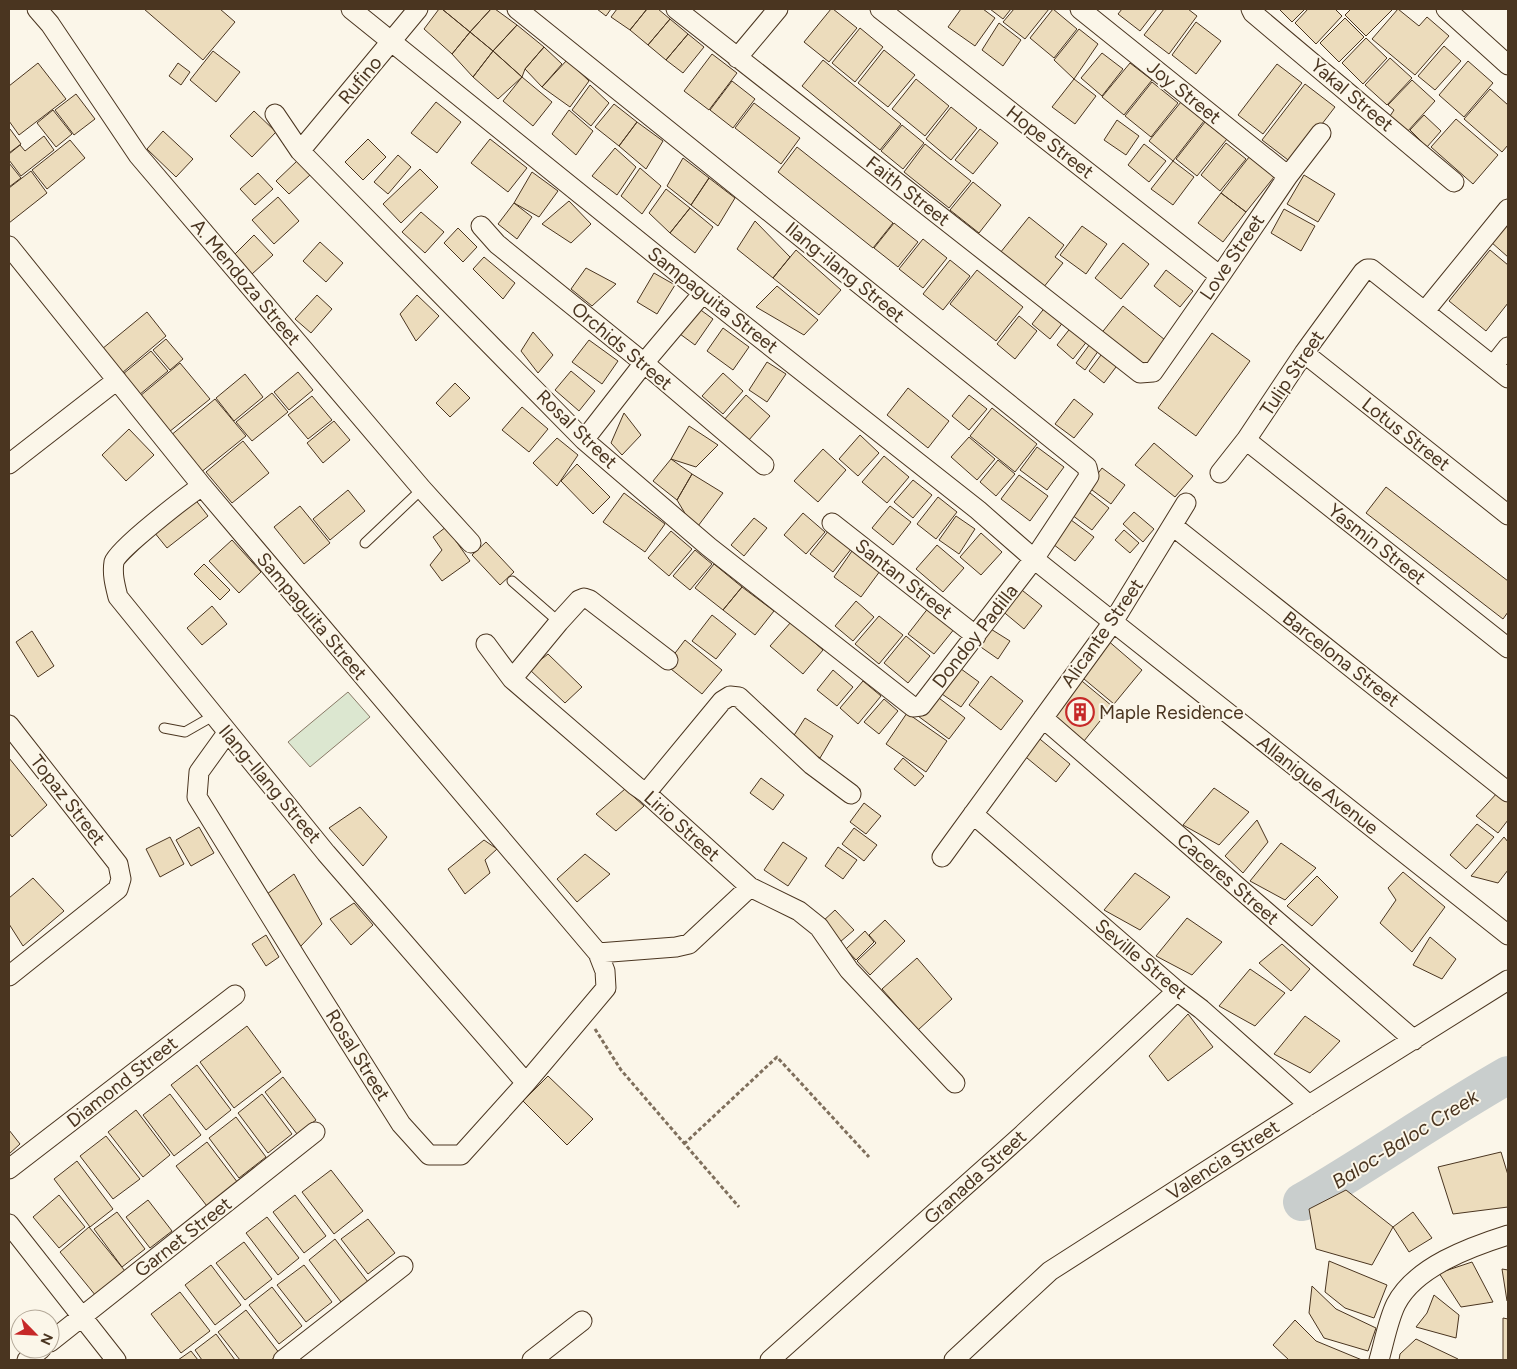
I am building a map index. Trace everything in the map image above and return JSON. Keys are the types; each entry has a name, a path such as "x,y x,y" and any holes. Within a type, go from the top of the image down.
{"street":[{"name":"A. Mendoza Street","path":"37,9 50,24 138,155 422,489 471,543"},
{"name":"Sampaguita Street","path":"351,9 703,293 978,510 1034,559"},
{"name":"Rufino","path":"300,151 418,9"},
{"name":"Ilang-ilang Street","path":"517,9 1087,466 1089,476 1034,559"},
{"name":"Faith Street","path":"676,9 736,58 1140,373"},
{"path":"736,58 778,9"},
{"name":"Hope Street","path":"880,9 1220,276"},
{"name":"Joy Street","path":"1080,9 1288,176"},
{"name":"Yakal Street","path":"1251,9 1253,13 1454,182"},
{"path":"1446,9 1508,65"},
{"name":"Rosal Street","path":"275,114 300,151 584,440 709,547 913,707"},
{"name":"Love Street","path":"1140,373 1153,372 1288,176 1321,133"},
{"path":"1508,209 1425,312 1508,378"},
{"name":"Orchids Street","path":"481,226 497,244 644,363 764,465"},
{"name":"Sampaguita Street","path":"9,246 202,486 598,953 605,971 606,988"},
{"name":"Tulip Street","path":"1220,473 1246,440 1304,353 1363,272 1367,269 1372,269 1425,312"},
{"path":"584,440 644,363 703,293"},
{"path":"1493,366 1508,347"},
{"name":"Lotus Street","path":"1304,353 1508,515"},
{"path":"9,464 117,380"},
{"name":"Yasmin Street","path":"1246,440 1508,648"},
{"name":"Ilang-Ilang Street","path":"202,486 149,527 115,560 113,576 118,597 326,853 526,1083"},
{"name":"Alicante Street","path":"942,856 1113,622 1186,503"},
{"name":"Santan Street","path":"832,523 976,636"},
{"name":"Barcelona Street","path":"1173,526 1508,792"},
{"name":"Allanigue Avenue","path":"1034,559 1508,935"},
{"name":"Dondoy Padilla","path":"913,707 920,706 1034,559"},
{"path":"512,679 558,622 579,600 584,598 590,600 668,660"},
{"name":"Lirio Street","path":"486,644 512,679 646,793 750,887 799,911 819,927 849,970 955,1083"},
{"path":"646,793 722,701 730,696 739,698 812,765 851,794"},
{"name":"Caceres Street","path":"1043,718 1414,1040"},
{"name":"Topaz Street","path":"9,725 118,864 121,879 118,889 10,974"},
{"name":"Rosal Street","path":"228,733 199,772 197,797 401,1124 429,1156 461,1155 526,1083 606,988"},
{"name":"Seville Street","path":"973,814 1177,990 1202,1009 1309,1105"},
{"path":"598,953 676,947 689,944 750,887"},
{"name":"Valencia Street","path":"954,1360 1050,1271 1508,980"},
{"name":"Granada Street","path":"770,1360 1022,1135 1177,990"},
{"name":"Diamond Street","path":"9,1170 235,995"},
{"name":"Garnet Street","path":"60,1334 315,1132"},
{"path":"9,1224 116,1360"},
{"path":"1379,1360 1395,1305 1409,1284 1426,1271 1478,1244 1508,1235"},
{"path":"283,1360 403,1266"},
{"path":"532,1360 582,1321"}],"lane":[{"path":"365,543 422,489"},
{"path":"512,581 558,622"},
{"path":"164,728 185,732 213,716"}],"path":[{"path":"585,1014 621,1070 739,1207"},
{"path":"684,1144 777,1057 869,1157"}],"green space":[{"path":"348,692 370,717 310,767 288,742"}],"building":[{"path":"144,9 220,9 235,22 203,60"},
{"path":"439,9 442,9 470,32 452,54 424,29"},
{"path":"442,9 491,9 470,32"},
{"path":"491,9 495,9 517,25 493,51 470,32"},
{"path":"597,9 611,9 606,16"},
{"path":"617,9 647,9 630,30 611,17"},
{"path":"647,9 658,9 670,19 648,45 630,30"},
{"path":"831,9 857,28 829,62 804,42"},
{"path":"961,9 983,9 995,18 975,46 948,27"},
{"path":"990,9 1011,9 1003,19"},
{"path":"1014,9 1049,9 1025,39 1003,22"},
{"path":"1053,9 1077,29 1054,58 1030,38"},
{"path":"1122,9 1157,9 1140,31 1118,14"},
{"path":"1164,9 1188,9 1197,16 1169,54 1144,35"},
{"path":"1279,9 1305,9 1292,22"},
{"path":"1308,9 1335,9 1342,16 1316,44 1295,23"},
{"path":"1351,9 1393,9 1366,36 1345,15"},
{"path":"1398,9 1419,26 1427,17 1449,36 1415,75 1372,39"},
{"path":"1345,18 1364,37 1339,62 1320,43"},
{"path":"670,19 688,34 666,60 648,45"},
{"path":"1196,22 1221,41 1196,74 1172,55"},
{"path":"999,23 1021,40 1003,66 982,50"},
{"path":"517,25 544,47 525,69 522,77 493,51"},
{"path":"860,28 883,47 855,82 832,63"},
{"path":"1079,29 1098,44 1074,79 1054,60"},
{"path":"470,32 493,51 473,77 452,54"},
{"path":"688,34 704,47 683,73 666,60"},
{"path":"1366,38 1387,58 1363,84 1342,63"},
{"path":"1444,46 1461,61 1435,90 1418,76"},
{"path":"544,47 562,64 542,87 525,69"},
{"path":"884,50 915,75 888,107 858,83"},
{"path":"213,51 240,72 216,102 190,80"},
{"path":"493,51 522,77 498,99 473,77"},
{"path":"1102,53 1123,69 1102,96 1081,78"},
{"path":"712,54 737,73 709,110 684,91"},
{"path":"1390,58 1412,78 1387,105 1365,85"},
{"path":"567,60 589,81 570,107 542,87"},
{"path":"823,60 901,124 880,150 802,86"},
{"path":"1468,61 1493,83 1464,117 1439,95"},
{"path":"38,63 66,99 19,135 9,121 9,86"},
{"path":"178,63 190,72 181,85 169,76"},
{"path":"1130,63 1152,80 1124,115 1102,97"},
{"path":"1277,64 1302,83 1263,134 1238,115"},
{"path":"522,77 552,102 533,126 503,101"},
{"path":"916,79 949,106 925,136 892,109"},
{"path":"1074,79 1096,96 1075,124 1052,107"},
{"path":"1412,80 1435,101 1407,132 1390,116 1394,110 1388,105"},
{"path":"732,81 755,99 733,128 710,110"},
{"path":"1152,82 1178,103 1151,137 1125,116"},
{"path":"1305,84 1335,107 1292,163 1262,140"},
{"path":"590,85 609,103 591,126 572,110"},
{"path":"1490,89 1508,105 1508,145 1502,152 1464,119"},
{"path":"76,94 95,119 74,135 55,110"},
{"path":"436,102 461,122 437,153 411,133"},
{"path":"1181,102 1204,121 1173,161 1149,141"},
{"path":"754,103 800,138 781,164 735,128"},
{"path":"614,104 637,122 619,146 595,127"},
{"path":"951,107 977,128 951,160 926,139"},
{"path":"53,110 72,134 56,147 37,123"},
{"path":"569,110 593,131 576,155 552,134"},
{"path":"254,111 276,132 252,157 230,136"},
{"path":"1424,115 1441,131 1427,147 1410,130"},
{"path":"1456,119 1498,155 1473,184 1431,147"},
{"path":"1117,120 1139,136 1126,155 1104,140"},
{"path":"637,122 663,141 646,169 619,146"},
{"path":"1205,122 1227,139 1197,176 1176,159"},
{"path":"902,125 924,143 903,169 881,151"},
{"path":"980,129 998,143 973,174 955,160"},
{"path":"9,130 21,144 9,153"},
{"path":"163,131 193,159 176,177 147,149"},
{"path":"44,136 54,150 21,176 9,160 9,154 20,145 25,151"},
{"path":"368,139 386,157 363,180 345,162"},
{"path":"490,139 527,168 508,192 471,163"},
{"path":"70,140 85,158 47,189 32,170"},
{"path":"1226,143 1246,159 1220,191 1201,175"},
{"path":"925,144 971,181 949,208 904,172"},
{"path":"1144,144 1166,161 1149,182 1128,165"},
{"path":"797,147 893,223 873,248 778,172"},
{"path":"615,148 636,167 617,195 592,176"},
{"path":"1253,152 1278,172 1246,212 1221,193"},
{"path":"398,155 411,167 388,194 374,182"},
{"path":"683,158 709,178 691,205 667,186"},
{"path":"297,161 310,175 289,194 276,181"},
{"path":"1173,161 1194,177 1173,205 1151,189"},
{"path":"9,163 21,178 9,187"},
{"path":"640,168 661,186 642,214 621,196"},
{"path":"420,169 438,187 401,223 383,204"},
{"path":"31,171 47,193 9,223 9,188"},
{"path":"532,172 558,191 539,217 514,203"},
{"path":"258,173 273,189 255,205 240,189"},
{"path":"1304,175 1335,194 1318,222 1287,204"},
{"path":"709,178 735,198 718,226 691,205"},
{"path":"973,182 1001,205 979,233 950,210"},
{"path":"666,189 690,208 670,233 649,213"},
{"path":"1221,193 1246,212 1223,242 1198,223"},
{"path":"278,197 299,221 274,244 252,220"},
{"path":"569,201 591,224 571,243 542,224"},
{"path":"514,203 532,217 517,239 498,224"},
{"path":"690,208 713,227 695,253 670,233"},
{"path":"1284,209 1315,226 1301,251 1271,233"},
{"path":"421,212 444,232 425,253 402,232"},
{"path":"1029,217 1064,245 1055,257 1063,263 1039,293 996,258"},
{"path":"755,221 790,257 773,278 737,249"},
{"path":"1508,222 1508,257 1491,242"},
{"path":"894,223 918,242 898,267 874,248"},
{"path":"1082,226 1107,244 1086,274 1060,255"},
{"path":"458,228 477,247 463,262 444,243"},
{"path":"254,235 273,255 252,274 234,255"},
{"path":"923,239 947,258 923,288 899,269"},
{"path":"320,242 343,263 326,282 303,261"},
{"path":"1123,243 1149,264 1121,299 1095,278"},
{"path":"796,250 841,290 819,315 773,278"},
{"path":"1490,250 1508,265 1508,303 1486,331 1449,301"},
{"path":"484,257 515,283 503,299 473,269"},
{"path":"950,260 970,276 943,310 923,294"},
{"path":"586,268 616,284 592,306 571,289"},
{"path":"977,270 1023,307 996,341 950,304"},
{"path":"1166,270 1193,291 1180,307 1154,286"},
{"path":"654,273 675,285 657,314 637,302"},
{"path":"777,286 818,320 804,335 756,307"},
{"path":"317,295 332,309 311,333 295,319"},
{"path":"417,295 439,316 416,341 400,314"},
{"path":"1046,306 1064,321 1050,339 1032,324"},
{"path":"1123,306 1170,344 1147,373 1100,335"},
{"path":"698,308 713,319 695,345 680,334"},
{"path":"147,312 166,336 122,373 102,349"},
{"path":"1019,316 1037,331 1015,359 997,344"},
{"path":"1072,326 1088,340 1073,359 1057,345"},
{"path":"723,328 749,347 733,370 707,351"},
{"path":"533,332 553,355 538,373 521,351"},
{"path":"1212,333 1250,361 1196,436 1158,408"},
{"path":"166,339 183,359 170,370 153,350"},
{"path":"589,340 618,361 602,384 572,362"},
{"path":"1090,344 1099,350 1085,370 1076,363"},
{"path":"151,351 168,371 139,395 123,374"},
{"path":"1104,351 1119,363 1104,383 1089,371"},
{"path":"767,362 786,374 767,402 749,390"},
{"path":"180,363 210,399 169,432 140,396"},
{"path":"571,371 595,391 579,411 555,390"},
{"path":"298,372 313,390 289,410 274,392"},
{"path":"723,373 743,391 723,414 702,396"},
{"path":"245,374 263,397 234,421 216,398"},
{"path":"455,383 470,398 450,417 436,403"},
{"path":"908,388 949,421 928,448 887,415"},
{"path":"272,393 288,412 252,441 236,422"},
{"path":"746,395 770,416 748,441 724,420"},
{"path":"969,395 987,409 969,430 952,416"},
{"path":"312,396 332,420 308,439 288,415"},
{"path":"215,399 246,436 200,473 170,436"},
{"path":"1074,399 1093,414 1074,438 1055,424"},
{"path":"522,407 548,429 529,452 502,430"},
{"path":"992,408 1037,444 1015,472 970,436"},
{"path":"624,413 641,435 622,455 611,443"},
{"path":"334,421 350,440 323,463 307,443"},
{"path":"689,426 718,445 696,467 671,459"},
{"path":"129,429 154,455 126,481 102,455"},
{"path":"860,435 879,453 858,476 839,459"},
{"path":"969,437 995,459 977,480 951,457"},
{"path":"557,438 578,455 557,486 533,463"},
{"path":"243,441 269,473 232,503 206,472"},
{"path":"1154,443 1193,476 1175,497 1135,465"},
{"path":"1037,447 1064,467 1047,490 1020,470"},
{"path":"823,449 846,470 818,502 794,481"},
{"path":"884,456 909,477 887,503 862,482"},
{"path":"671,459 692,474 677,500 653,481"},
{"path":"998,460 1015,474 996,496 980,482"},
{"path":"577,464 610,497 593,514 561,481"},
{"path":"1102,468 1125,485 1111,504 1088,487"},
{"path":"692,474 723,493 695,530 677,500"},
{"path":"1019,475 1048,496 1030,521 1001,499"},
{"path":"913,480 932,495 913,518 894,502"},
{"path":"1386,487 1508,581 1508,612 1503,619 1366,513"},
{"path":"1085,489 1109,508 1092,530 1068,512"},
{"path":"348,490 365,511 330,540 313,519"},
{"path":"624,493 665,524 645,552 603,522"},
{"path":"191,494 208,516 167,548 150,527"},
{"path":"938,497 957,512 936,539 917,524"},
{"path":"300,506 330,543 304,564 274,527"},
{"path":"890,506 911,522 893,545 872,528"},
{"path":"1134,512 1154,529 1143,542 1123,524"},
{"path":"803,513 825,532 806,554 784,535"},
{"path":"956,516 975,529 959,554 939,540"},
{"path":"1067,517 1094,537 1075,561 1049,541"},
{"path":"754,518 767,528 744,556 731,545"},
{"path":"446,527 470,561 442,581 430,565 442,550 433,537"},
{"path":"829,530 852,548 833,572 810,554"},
{"path":"1124,530 1139,543 1130,553 1115,540"},
{"path":"671,531 692,549 669,576 648,558"},
{"path":"981,533 1002,552 981,575 960,557"},
{"path":"232,540 261,572 239,593 209,561"},
{"path":"486,542 514,572 500,585 472,555"},
{"path":"937,545 964,568 943,592 916,569"},
{"path":"695,550 712,564 690,590 673,576"},
{"path":"852,551 880,571 861,597 834,577"},
{"path":"204,564 230,590 220,600 194,574"},
{"path":"714,564 742,587 723,610 695,588"},
{"path":"742,587 774,611 755,635 723,610"},
{"path":"1018,587 1042,606 1024,629 1000,609"},
{"path":"856,601 874,617 853,641 835,626"},
{"path":"212,606 227,624 202,645 187,628"},
{"path":"929,607 955,628 934,654 908,634"},
{"path":"712,615 736,634 716,659 692,641"},
{"path":"879,616 903,635 879,664 855,644"},
{"path":"791,622 823,650 803,674 770,646"},
{"path":"986,626 1010,641 998,659 975,643"},
{"path":"32,631 54,666 38,677 16,642"},
{"path":"906,636 930,656 908,683 884,663"},
{"path":"1106,639 1142,670 1114,704 1078,674"},
{"path":"685,640 722,670 702,694 666,665"},
{"path":"548,654 582,687 565,703 529,669"},
{"path":"957,666 979,682 961,707 939,692"},
{"path":"833,670 853,687 837,706 817,690"},
{"path":"991,676 1023,701 1001,730 969,705"},
{"name":"Maple Residence","path":"1077,677 1112,706 1080,746 1047,717"},
{"path":"863,681 881,696 858,724 840,708"},
{"path":"935,695 965,718 949,739 918,716"},
{"path":"884,699 898,711 879,734 864,722"},
{"path":"907,713 947,741 926,772 886,744"},
{"path":"805,718 833,736 820,758 791,740"},
{"path":"1035,735 1070,764 1056,782 1021,753"},
{"path":"9,758 47,805 12,837 9,833"},
{"path":"903,758 924,776 915,786 894,769"},
{"path":"761,778 784,795 773,810 750,793"},
{"path":"1214,788 1249,812 1219,845 1183,825"},
{"path":"625,789 644,806 616,831 596,814"},
{"path":"1498,792 1508,801 1508,820 1498,833 1476,816"},
{"path":"864,803 881,816 866,834 850,822"},
{"path":"360,807 387,837 363,866 329,828"},
{"path":"1257,820 1268,842 1243,873 1225,856"},
{"path":"1477,824 1494,837 1466,869 1450,855"},
{"path":"199,827 214,853 191,866 176,840"},
{"path":"854,828 877,845 864,861 842,844"},
{"path":"170,837 184,864 160,877 146,849"},
{"path":"1504,837 1508,842 1508,870 1498,883 1471,876"},
{"path":"484,840 497,849 485,860 490,873 465,894 448,869"},
{"path":"783,842 807,858 788,886 764,870"},
{"path":"1281,843 1316,868 1285,900 1250,881"},
{"path":"838,847 857,860 843,879 825,866"},
{"path":"585,854 610,874 577,902 557,879"},
{"path":"1403,872 1445,907 1412,952 1380,923 1396,900 1388,888"},
{"path":"1135,873 1170,897 1140,930 1104,910"},
{"path":"294,874 322,924 300,947 267,894"},
{"path":"1317,876 1338,897 1312,926 1287,906"},
{"path":"33,878 64,911 23,946 9,924 9,898"},
{"path":"354,903 373,925 351,945 330,919"},
{"path":"835,910 854,930 840,942 822,922"},
{"path":"1187,918 1222,942 1192,975 1156,956"},
{"path":"885,920 905,941 870,975 857,961 876,943 869,935"},
{"path":"865,931 874,942 856,960 846,949"},
{"path":"266,935 279,957 266,966 252,944"},
{"path":"1430,937 1456,959 1442,979 1413,965"},
{"path":"1282,944 1310,969 1291,991 1259,963"},
{"path":"917,958 952,999 918,1030 882,989"},
{"path":"1250,969 1285,993 1255,1026 1219,1006"},
{"path":"1188,1014 1213,1047 1168,1081 1149,1056"},
{"path":"1305,1016 1340,1041 1310,1073 1274,1054"},
{"path":"247,1026 281,1072 234,1108 200,1062"},
{"path":"197,1065 231,1110 206,1130 171,1085"},
{"path":"548,1076 593,1119 567,1145 523,1101"},
{"path":"283,1077 316,1120 297,1134 265,1092"},
{"path":"170,1094 201,1135 174,1156 143,1115"},
{"path":"262,1094 292,1134 268,1153 238,1113"},
{"path":"136,1110 170,1155 143,1177 108,1132"},
{"path":"236,1117 266,1157 239,1178 209,1138"},
{"path":"9,1130 20,1144 9,1154"},
{"path":"106,1136 140,1179 113,1199 80,1156"},
{"path":"207,1142 241,1187 210,1210 176,1166"},
{"path":"1501,1152 1508,1175 1508,1207 1453,1214 1438,1167"},
{"path":"77,1161 113,1209 90,1227 54,1179"},
{"path":"331,1170 363,1211 334,1234 302,1192"},
{"path":"1346,1190 1393,1227 1372,1265 1316,1249 1309,1209"},
{"path":"59,1195 85,1227 59,1248 33,1217"},
{"path":"295,1195 326,1236 304,1253 273,1212"},
{"path":"148,1200 172,1231 150,1248 126,1217"},
{"path":"117,1212 145,1249 122,1267 94,1229"},
{"path":"1413,1212 1432,1238 1409,1252 1393,1227"},
{"path":"267,1217 299,1258 278,1275 246,1233"},
{"path":"368,1219 395,1253 368,1274 341,1239"},
{"path":"89,1227 125,1271 96,1296 60,1252"},
{"path":"335,1239 368,1282 341,1302 309,1260"},
{"path":"244,1242 272,1279 245,1300 216,1263"},
{"path":"1329,1261 1387,1285 1374,1318 1345,1308 1325,1292"},
{"path":"1472,1262 1493,1302 1461,1307 1439,1273"},
{"path":"211,1265 241,1305 215,1325 185,1285"},
{"path":"304,1265 332,1302 306,1322 277,1285"},
{"path":"1502,1269 1508,1270 1508,1301 1507,1301"},
{"path":"1312,1286 1336,1309 1376,1328 1368,1351 1324,1338 1309,1313"},
{"path":"272,1287 302,1326 279,1344 249,1305"},
{"path":"180,1292 210,1331 181,1353 151,1314"},
{"path":"1434,1295 1459,1315 1456,1338 1416,1327 1427,1313"},
{"path":"246,1310 280,1354 271,1360 240,1360 218,1332"},
{"path":"1503,1318 1508,1319 1508,1360 1503,1360"},
{"path":"1295,1320 1316,1341 1362,1360 1289,1360 1273,1345"},
{"path":"216,1334 235,1360 202,1360 195,1350"},
{"path":"1416,1339 1458,1360 1399,1360 1400,1354"},
{"path":"191,1351 198,1360 178,1360"}],"waterway":[{"name":"Baloc-Baloc Creek","path":"1302,1202 1508,1075"}],"place":[{"name":"Maple Residence","path":"1080,712"}]}
